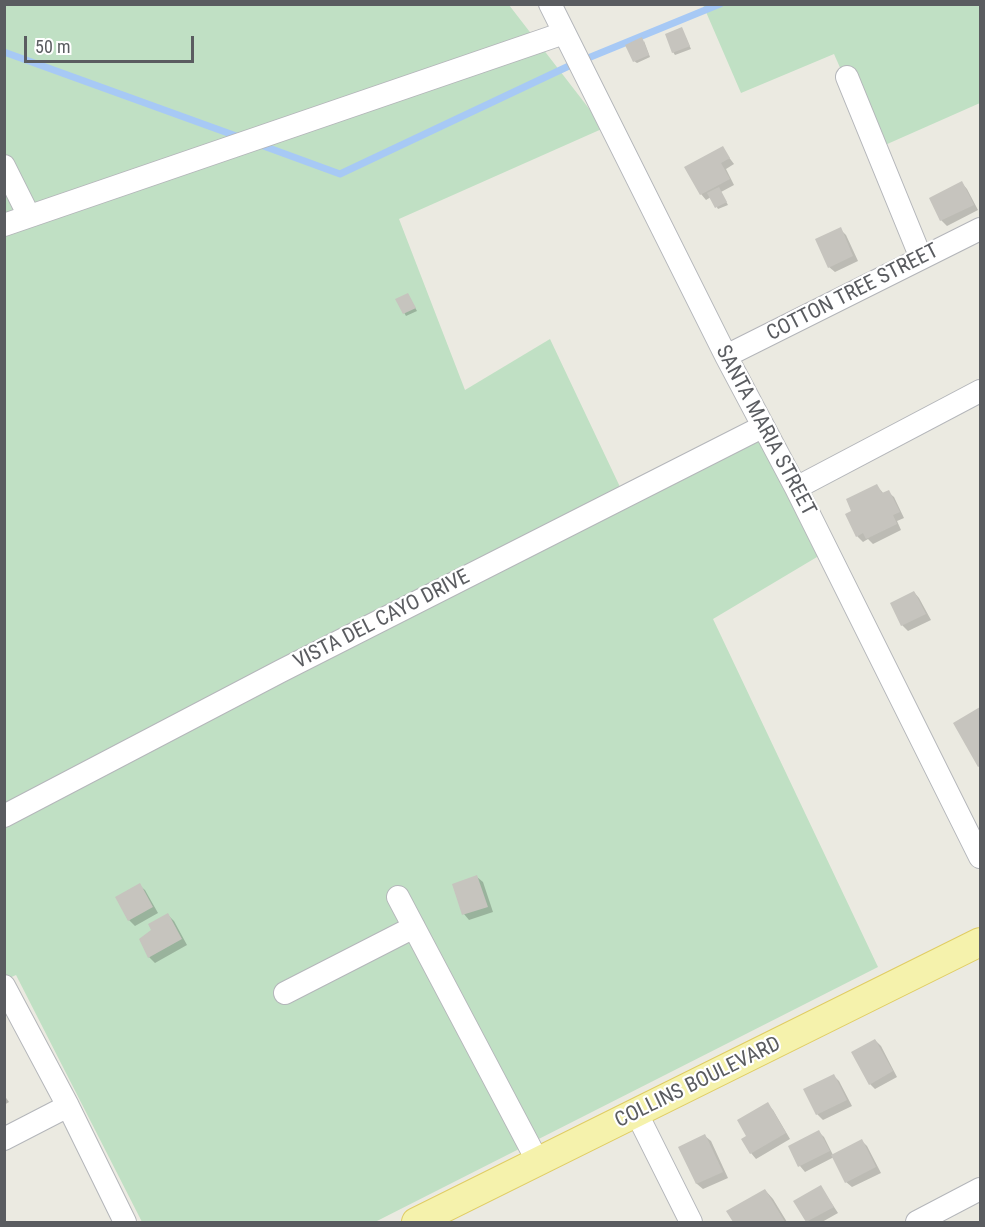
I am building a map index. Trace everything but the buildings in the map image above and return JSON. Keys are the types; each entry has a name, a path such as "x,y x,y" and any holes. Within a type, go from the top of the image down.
{"main road":[{"name":"COLLINS BOULEVARD","path":"416,1222 450,1215 538,1162 981,942"}],"street":[{"name":"SANTA MARIA STREET","path":"550,4 726,357 796,488 981,857"},
{"path":"4,225 564,33"},
{"path":"847,77 921,258"},
{"path":"4,166 29,216"},
{"name":"COTTON TREE STREET","path":"726,357 981,229"},
{"path":"796,488 981,391"},
{"name":"VISTA DEL CAYO DRIVE","path":"4,816 291,666 762,427"},
{"path":"398,897 538,1162"},
{"path":"285,993 414,927"},
{"path":"4,986 68,1106 125,1222"},
{"path":"4,1138 68,1106"},
{"path":"637,1114 691,1222"},
{"path":"917,1222 981,1189"}],"green space":[{"path":"4,5 509,5 604,128 399,219 465,390 550,339 621,489 752,428 822,554 713,619 878,967 375,1222 142,1222 16,975 5,980"},
{"path":"703,5 980,5 980,103 876,149 834,54 741,93"}],"waterway":[{"path":"258,144 340,174 571,65 720,4"},
{"path":"4,52 239,137"}]}
